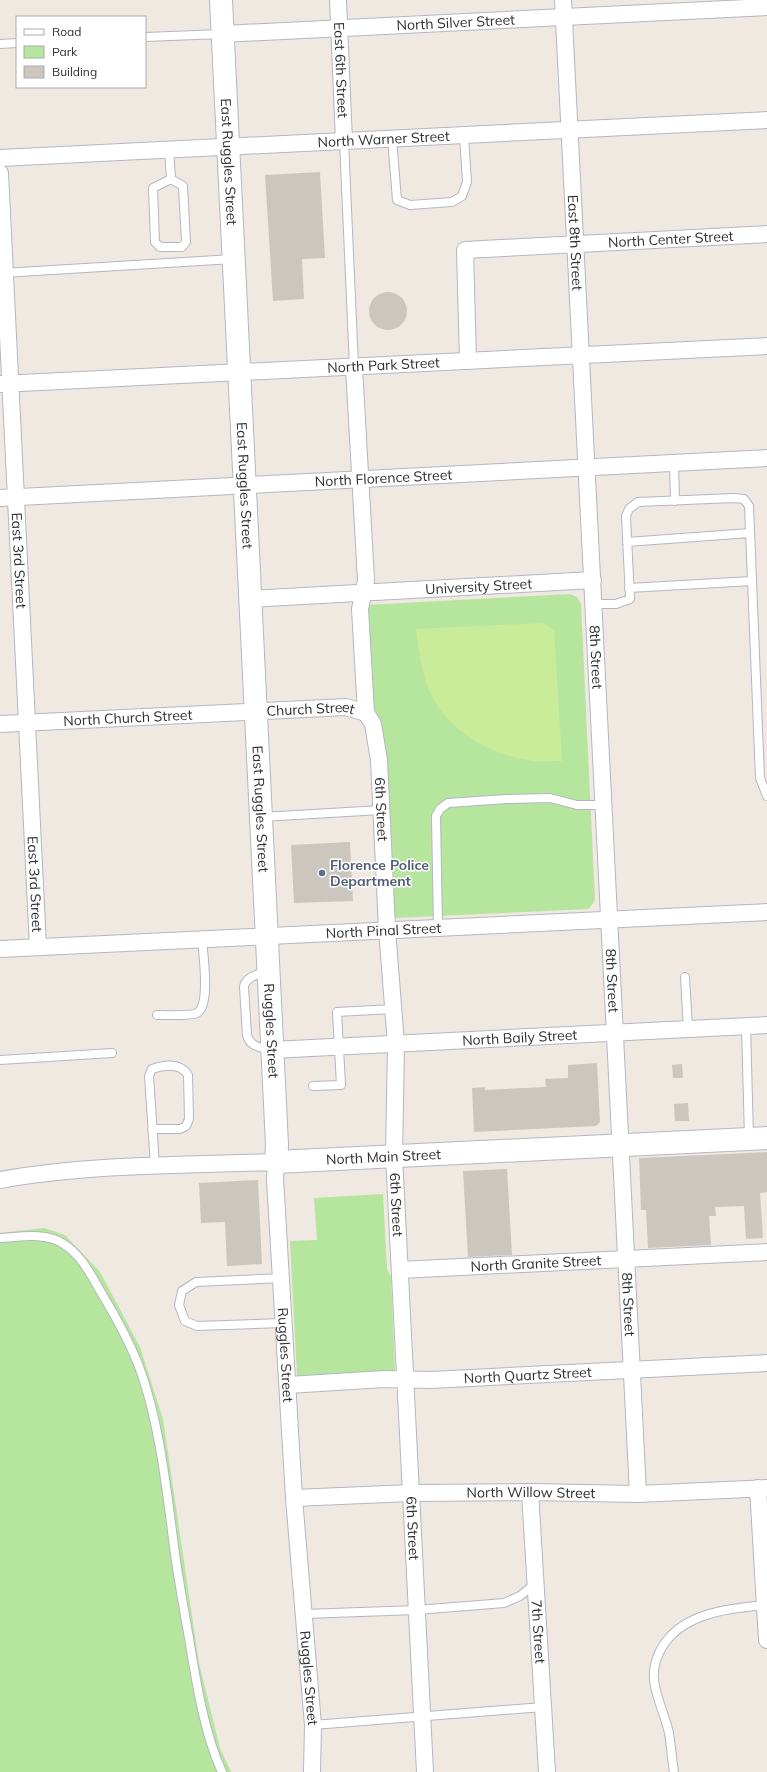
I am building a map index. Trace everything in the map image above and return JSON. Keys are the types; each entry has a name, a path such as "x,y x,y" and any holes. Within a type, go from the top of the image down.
{"street":[{"path":"221,0 222,34"},
{"name":"East 6th Street","path":"338,0 344,141"},
{"path":"563,0 564,18"},
{"name":"North Silver Street","path":"222,34 767,7"},
{"name":"East 8th Street","path":"564,18 586,468"},
{"name":"East Ruggles Street","path":"222,34 267,936"},
{"name":"North Warner Street","path":"0,158 767,120"},
{"name":"East 3rd Street","path":"0,173 5,384 16,497 38,947"},
{"name":"North Center Street","path":"468,361 464,250 767,234"},
{"name":"North Park Street","path":"5,384 767,346"},
{"path":"354,367 366,580 363,592"},
{"name":"North Florence Street","path":"0,498 767,458"},
{"name":"8th Street","path":"586,468 593,580 638,1494"},
{"name":"University Street","path":"250,598 593,580"},
{"name":"6th Street","path":"363,592 360,609 366,713 373,724 379,760 387,929 392,1009 396,1044 394,1156 425,1772"},
{"name":"Church Street","path":"256,712 346,706 366,713"},
{"name":"North Church Street","path":"0,724 256,712"},
{"name":"North Pinal Street","path":"0,949 387,929 767,912"},
{"name":"Ruggles Street","path":"267,936 277,1145 276,1179 294,1498 312,1725 312,1772"},
{"name":"North Baily Street","path":"272,1050 767,1025"},
{"name":"North Main Street","path":"0,1180 33,1174 155,1166 276,1162 758,1138"},
{"name":"North Granite Street","path":"400,1270 767,1252"},
{"name":"North Quartz Street","path":"288,1385 385,1379 431,1380 767,1363"},
{"path":"762,1488 767,1640"},
{"name":"North Willow Street","path":"294,1498 412,1493 530,1492 638,1494 762,1488"},
{"name":"7th Street","path":"530,1492 547,1772"}],"lane":[{"name":"North Silver Street","path":"146,37 222,34"},
{"path":"0,44 16,43"},
{"path":"392,138 397,200 410,205 452,202 462,196 467,182 464,135"},
{"path":"344,141 354,367"},
{"path":"169,149 171,179"},
{"path":"171,179 183,186 186,242 182,247 160,247 155,242 153,188 171,179"},
{"path":"2,273 234,259"},
{"path":"674,462 675,501"},
{"path":"594,604 616,604 630,599 626,516 629,509 638,502 734,498 744,499 749,506 760,778 767,796"},
{"path":"627,542 750,533"},
{"path":"629,588 752,581"},
{"path":"438,927 436,816 440,808 448,803 550,798 577,804 604,805"},
{"path":"261,817 381,810"},
{"path":"157,1015 196,1014 202,1009 206,998 202,938"},
{"path":"685,977 688,1029"},
{"path":"313,1086 341,1085 337,1012 392,1009"},
{"path":"746,1026 758,1138"},
{"path":"0,1060 112,1053"},
{"path":"152,1129 180,1129 186,1126 189,1119 188,1075 184,1069 178,1066 160,1066 152,1069 149,1076 152,1129 155,1166"},
{"path":"0,1238 50,1238 61,1242 76,1254 88,1270 124,1331 138,1365 154,1423 170,1506 180,1587 198,1695 222,1772"},
{"path":"282,1278 196,1282 182,1291 179,1305 185,1320 197,1326 284,1323"},
{"path":"304,1614 417,1610 504,1603 520,1596 536,1583"},
{"path":"674,1772 668,1732 657,1695 654,1678 656,1660 663,1646 670,1635 687,1622 730,1609 766,1605"},
{"path":"312,1725 543,1707"}],"green space":[{"path":"570,594 577,597 581,604 595,900 589,909 395,918 389,914 372,712 365,605"},
{"path":"543,623 554,630 562,761 534,761 502,753 486,747 458,728 436,703 428,688 422,666 416,629"},
{"path":"383,1194 387,1269 391,1277 395,1371 297,1376 290,1241 317,1240 314,1198"},
{"path":"44,1228 65,1235 100,1272 140,1347 163,1419 199,1663 220,1748 231,1772 0,1772 0,1233"}],"building":[{"path":"320,172 325,258 302,259 304,299 273,301 265,175"},
{"path":"388,292 401,298 407,311 401,324 388,330 375,324 369,311 375,298"},
{"name":"Florence Police Department","path":"350,842 353,901 294,903 291,845"},
{"path":"597,1063 600,1122 596,1126 474,1132 472,1088 485,1087 485,1090 546,1087 545,1079 568,1078 568,1065"},
{"path":"682,1064 683,1078 673,1078 672,1065"},
{"path":"688,1103 689,1121 675,1121 674,1104"},
{"path":"767,1152 767,1192 760,1193 763,1238 746,1239 744,1206 715,1207 716,1216 709,1216 711,1245 648,1248 646,1210 641,1210 639,1158"},
{"path":"507,1169 512,1255 468,1257 463,1171"},
{"path":"258,1180 262,1264 227,1266 225,1222 201,1223 199,1183"}],"place":[{"name":"Florence Police Department","path":"322,873"}]}
